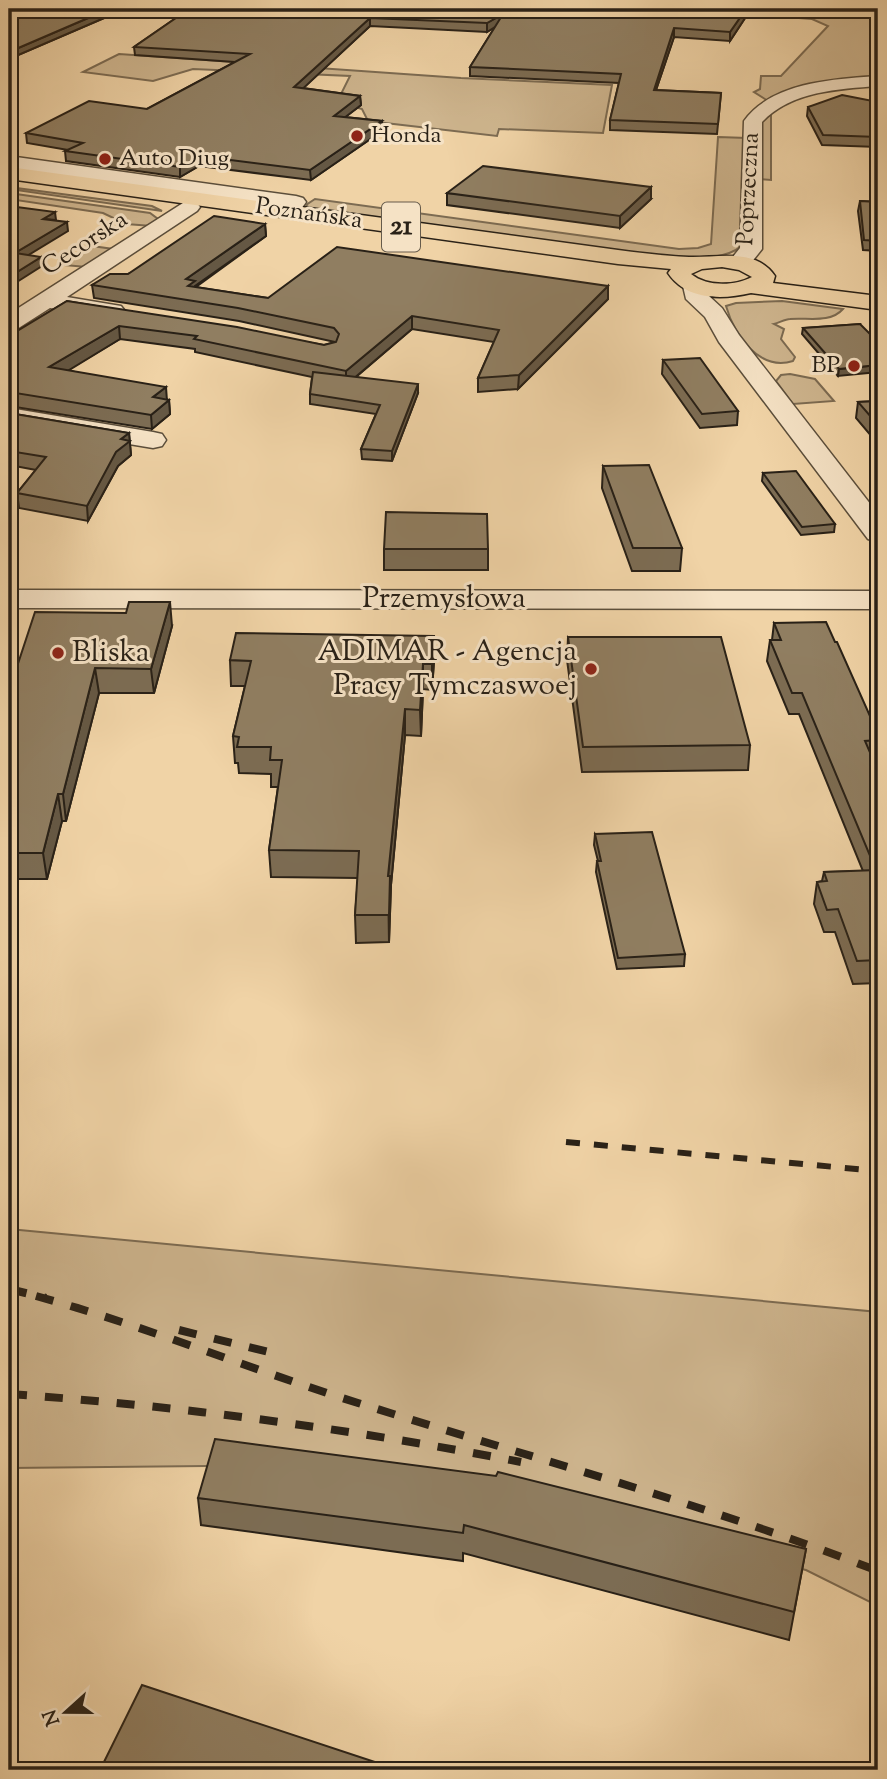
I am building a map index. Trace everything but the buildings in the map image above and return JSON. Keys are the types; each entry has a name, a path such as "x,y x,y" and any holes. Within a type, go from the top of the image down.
{"main road":[{"name":"Poznańska","path":"9,173 618,257 689,274"},
{"name":"Poznańska","path":"9,183 689,274"},
{"name":"21","path":"689,274 714,261 738,263 751,266 759,281"},
{"name":"21","path":"759,281 878,303"},
{"name":"21","path":"718,302 759,281 878,292"}],"street":[{"name":"Poprzeczna","path":"738,263 751,249 753,121 758,114 780,101 816,89 878,81"},
{"path":"9,162 296,202 288,211"},
{"name":"Cecorska","path":"9,324 190,207"},
{"path":"689,274 698,299 718,302 728,337 878,533"},
{"path":"46,300 141,315"},
{"path":"9,416 153,440"},
{"name":"Przemysłowa","path":"9,599 878,600"}],"shaded area":[{"path":"676,9 878,9 878,79 847,81 768,101 754,92 760,89 761,76 781,76 828,26 812,19"},
{"path":"119,54 461,78 612,85 603,133 499,129 497,136 368,121 362,109 337,102 350,76 193,69 153,81 83,72"},
{"path":"771,112 771,180 758,179 759,118"},
{"path":"718,137 747,138 747,241 725,255 680,259 309,208 306,205 315,199 679,249 698,248 711,244"},
{"path":"9,189 152,206 162,211"},
{"path":"9,193 150,213 158,219 152,226 126,224 103,213 9,199"},
{"path":"92,246 113,249 87,267 64,265"},
{"path":"782,301 843,309 831,317 788,319 774,324 784,329 781,339 795,357 793,361 781,363 769,361 750,348 735,328 726,306"},
{"path":"781,375 815,379 834,401 793,404 776,381"},
{"path":"9,1229 878,1312 878,1606 806,1570 315,1465 9,1468"}],"railway":[{"path":"566,1142 878,1171"},
{"path":"9,1289 46,1298"},
{"path":"36,1296 358,1403 685,1503 878,1571"},
{"path":"179,1330 277,1354"},
{"path":"9,1394 266,1420 521,1462"}],"place":[{"name":"Honda","path":"357,136"},
{"name":"Auto Diug","path":"105,159"},
{"name":"BP","path":"854,366"},
{"name":"Bliska","path":"58,653"},
{"name":"ADIMAR - Agencja Pracy Tymczaswoej","path":"591,669"}]}
